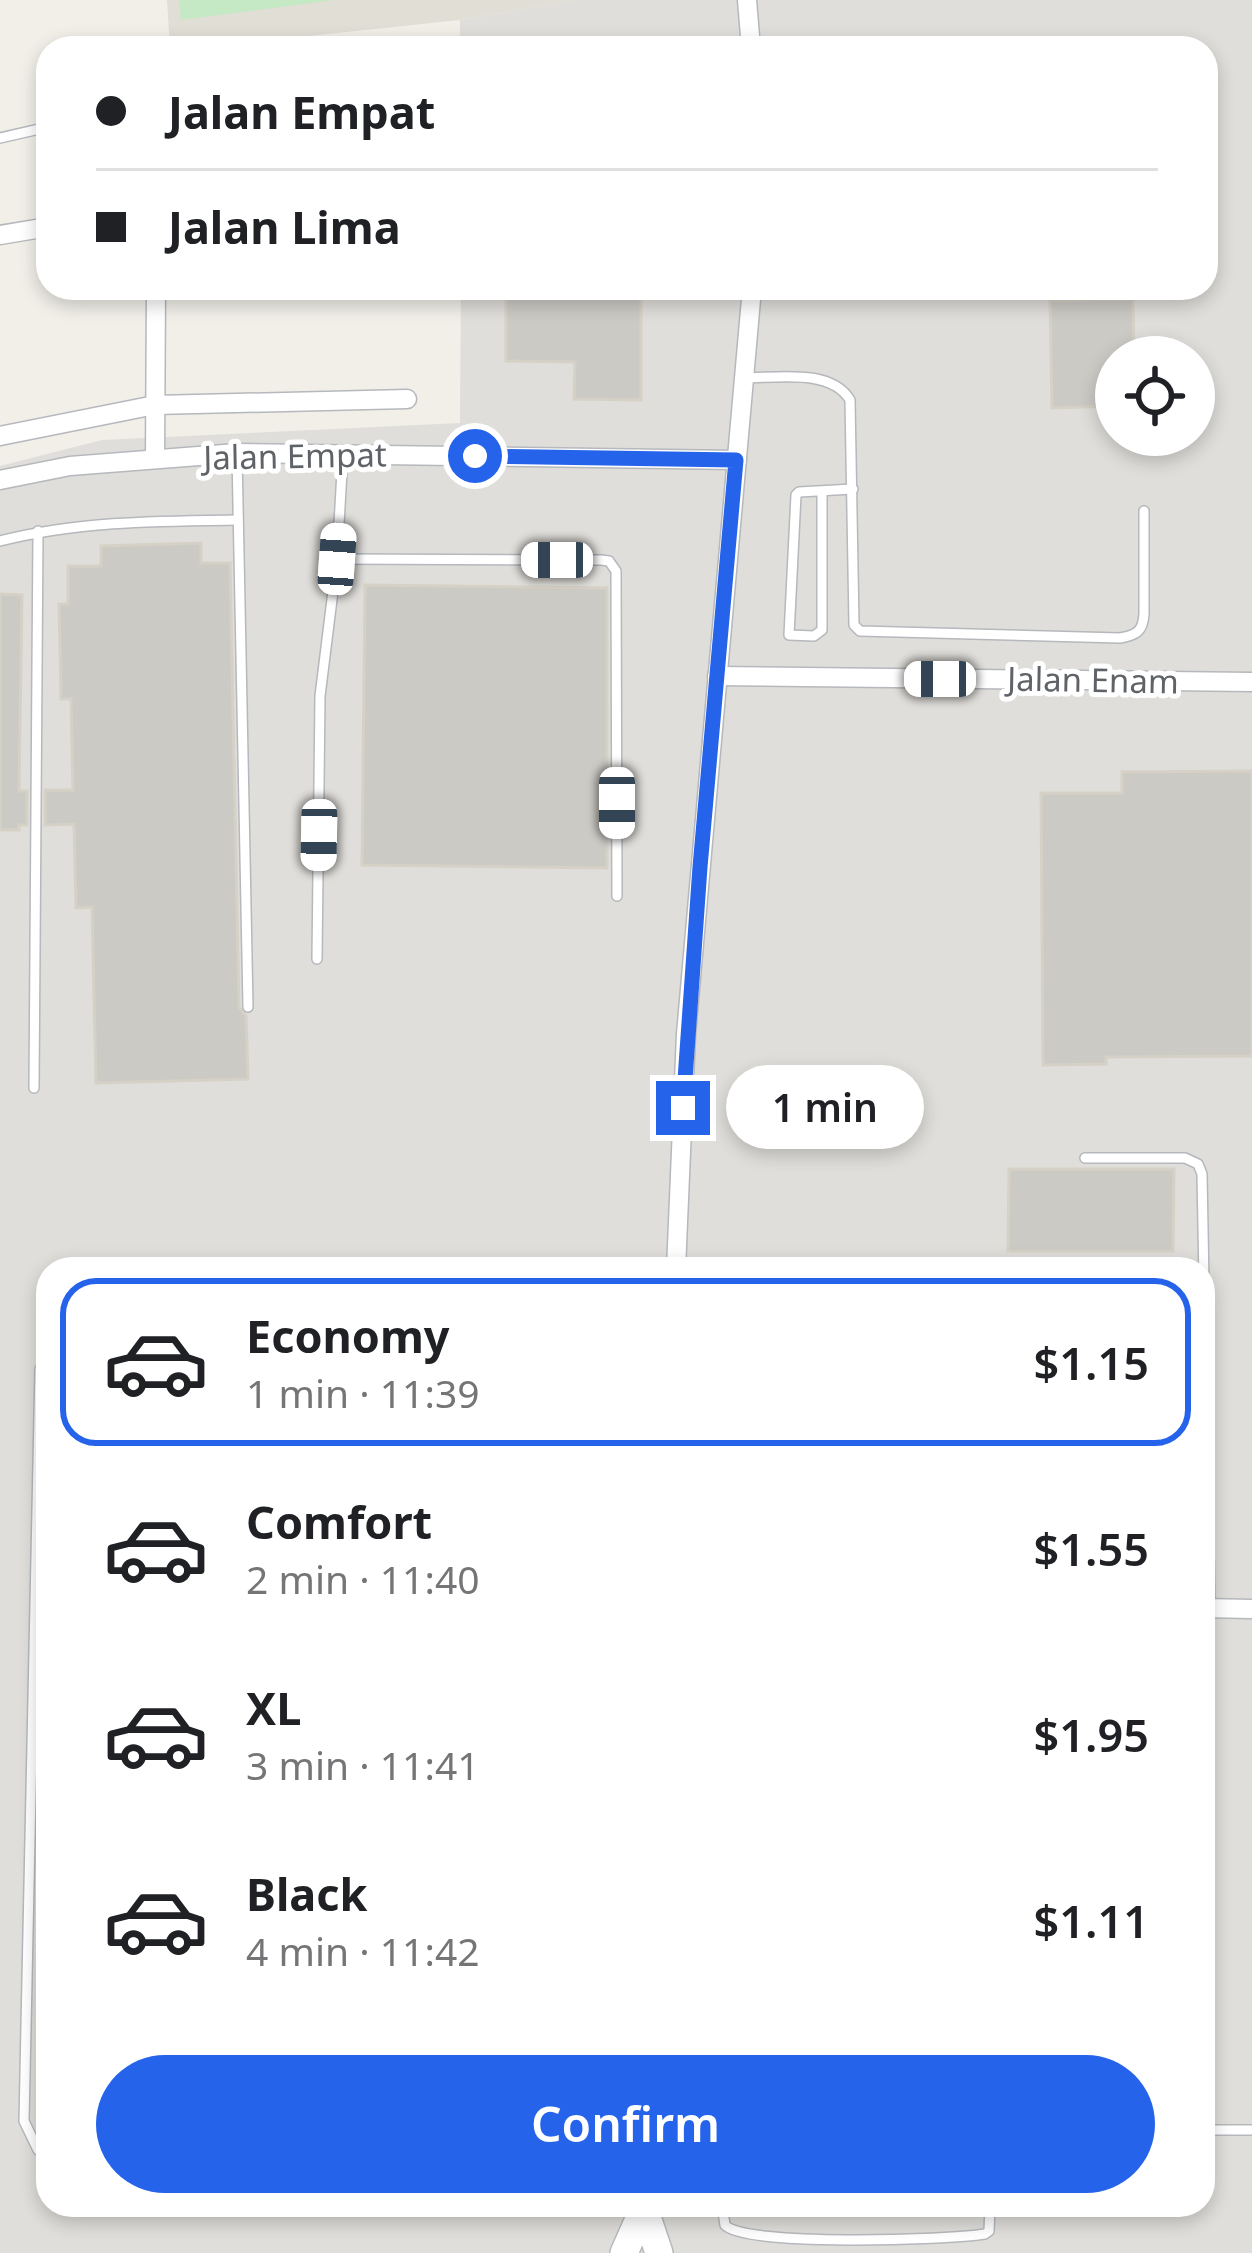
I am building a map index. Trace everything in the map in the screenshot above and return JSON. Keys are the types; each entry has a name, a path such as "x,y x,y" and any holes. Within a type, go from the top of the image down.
{"main road":[{"path":"624,2253 639,2217"},
{"path":"648,2217 659,2253"}],"street":[{"path":"747,0 750,36"},
{"path":"0,235 36,228"},
{"path":"155,459 156,300"},
{"path":"677,1257 686,1034 751,300"},
{"path":"0,436 155,405 407,399"},
{"name":"Jalan Empat","path":"0,480 70,466 237,453 736,460"},
{"name":"Jalan Enam","path":"717,676 1252,682"},
{"path":"1215,1608 1252,1609"},
{"path":"643,2253 644,2217"}],"lane":[{"path":"0,138 36,130"},
{"path":"744,378 812,378 844,390 850,400 854,625 867,633 1120,638 1138,633 1144,626 1144,511"},
{"path":"237,453 248,1007"},
{"path":"317,959 320,696 344,454"},
{"path":"822,491 822,630 817,635 788,635 795,498 799,492 822,491 853,490"},
{"path":"0,541 113,522 238,520"},
{"path":"34,1088 38,531"},
{"path":"337,559 601,560 613,565 617,896"},
{"path":"1085,1158 1192,1159 1202,1174 1203,1257"},
{"path":"36,1795 24,2121 36,2146"},
{"path":"1215,2130 1252,2130"},
{"path":"723,2217 724,2225 743,2236 847,2239 985,2234 990,2217"}],"shaded area":[{"path":"167,0 575,0 460,20 308,36 169,36"},
{"path":"575,0 1252,0 1252,2253 0,2253 0,466 102,440 460,423 461,300 1218,300 1218,36 460,36 460,20"}],"green space":[{"path":"179,0 334,0 181,20"}],"building":[{"path":"506,300 641,300 641,400 574,399 575,362 506,361"},
{"path":"1133,300 1134,336 1095,336 1095,407 1052,408 1050,301"},
{"path":"201,543 201,563 230,563 239,1007 246,1016 248,1079 96,1083 92,907 76,908 74,824 45,825 45,790 73,790 71,699 61,699 59,604 68,604 68,566 101,566 101,546"},
{"path":"365,585 607,588 607,868 362,865"},
{"path":"0,594 22,595 19,791 27,791 27,825 19,825 19,830 0,830"},
{"path":"1252,771 1252,1056 1106,1057 1106,1064 1043,1065 1041,793 1122,793 1122,772"},
{"path":"1009,1169 1174,1169 1173,1251 1008,1251"}],"route":[{"path":"475,456 736,460 683,1108"}]}
